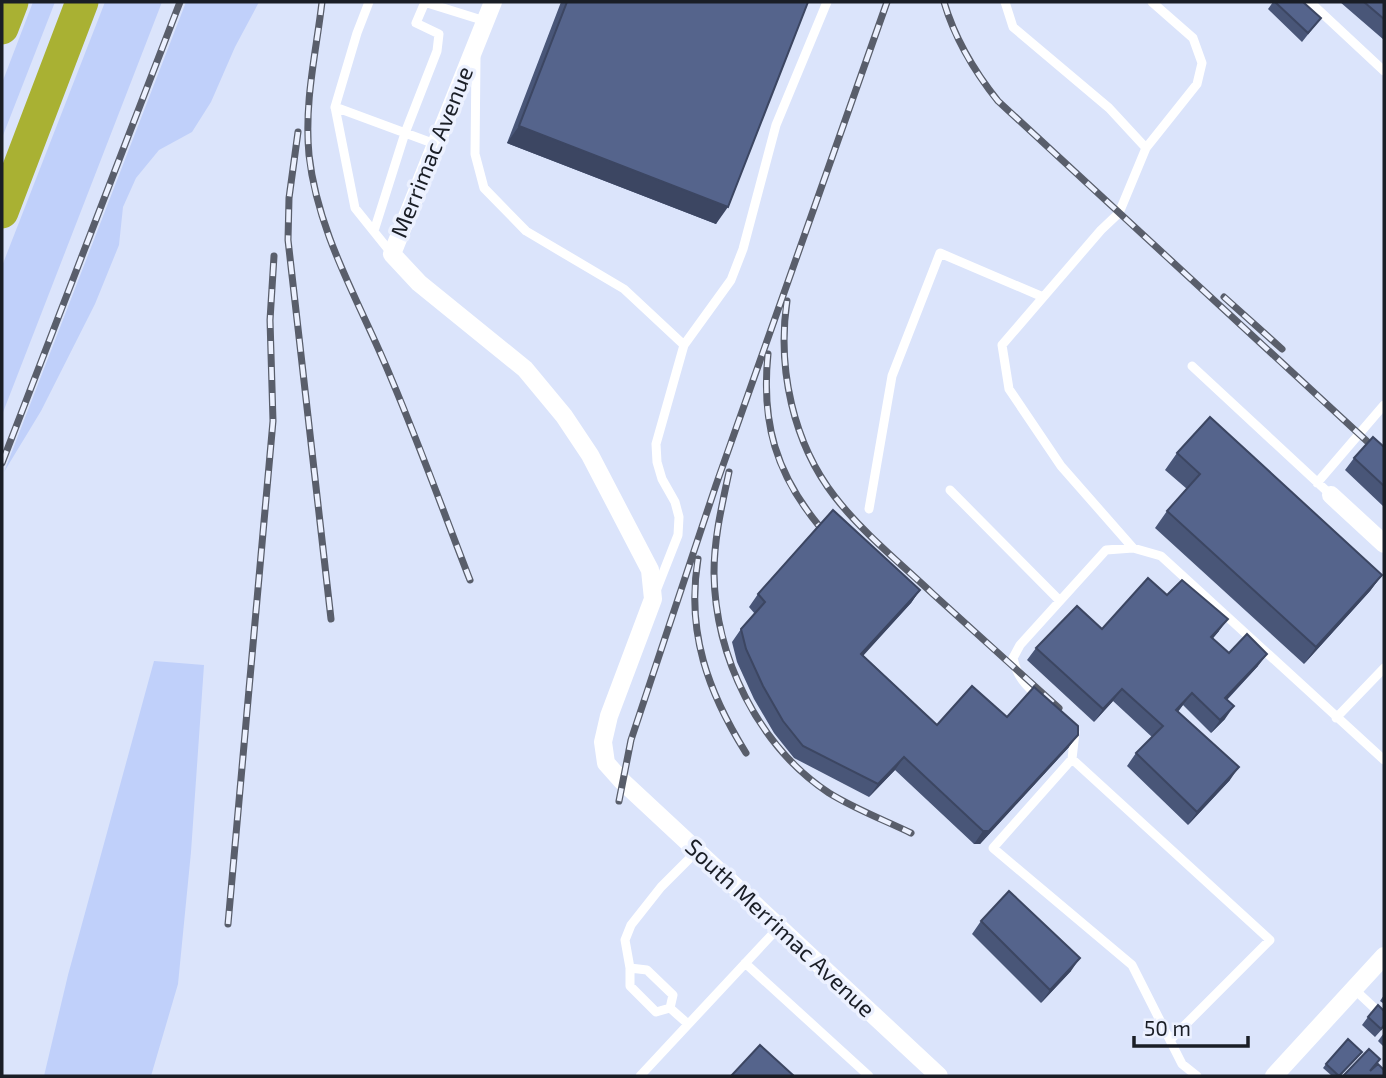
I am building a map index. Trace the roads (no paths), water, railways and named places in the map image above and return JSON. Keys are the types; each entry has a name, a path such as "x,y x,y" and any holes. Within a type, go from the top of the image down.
{"highway":[{"path":"2,28 12,2"},
{"path":"3,208 82,2"}],"street":[{"name":"Merrimac Avenue","path":"493,2 392,254 419,284 525,369 564,416 590,455 650,570 653,599"},
{"path":"1331,495 1384,544"},
{"name":"South Merrimac Avenue","path":"653,599 609,716 603,742 606,763 939,1076"},
{"path":"1278,1075 1384,956"}],"lane":[{"path":"369,2 335,107 355,208 392,254"},
{"path":"374,231 405,133 438,51 439,34 416,23 424,2 485,21"},
{"path":"653,599 678,535 679,517 675,502 662,479 656,444 684,345 731,280 743,249 776,125 827,2"},
{"path":"1005,2 1013,27 1110,108 1146,148"},
{"path":"1133,548 1061,466 1009,389 1002,345 1101,230 1119,213 1146,148 1197,84 1202,63 1193,38 1152,2"},
{"path":"1310,2 1384,71"},
{"path":"476,42 475,154 484,188 526,231 624,289 684,345"},
{"path":"335,107 435,144"},
{"path":"869,509 892,376 940,253 1043,298"},
{"path":"1192,366 1331,495"},
{"path":"1317,482 1384,405"},
{"path":"950,490 1060,601"},
{"path":"1048,707 1021,681 1013,658 1020,645 1106,550 1133,548 1161,556 1384,760"},
{"path":"1336,718 1384,668"},
{"path":"1066,724 1075,733 1072,759 993,848 1132,965 1182,1063 1197,1076"},
{"path":"1072,759 1270,940 1170,1040"},
{"path":"670,1008 656,1012 630,986 625,940 631,925 654,895 697,851"},
{"path":"640,1076 779,927"},
{"path":"745,963 869,1076"},
{"path":"630,968 647,970 673,995 670,1008"},
{"path":"1354,989 1384,1017"},
{"path":"670,1008 688,1024"}],"railway":[{"path":"2,463 180,2"},
{"path":"322,2 308,116 309,155 321,214 342,269 401,403 470,580"},
{"path":"619,801 631,740 716,485 887,2"},
{"path":"944,2 966,54 998,101 1384,457"},
{"path":"298,132 289,198 288,240 331,619"},
{"path":"228,924 273,421 270,320 274,256"},
{"path":"1224,297 1282,349"},
{"path":"787,301 784,326 787,378 799,429 820,476 846,510 870,535 1059,708"},
{"path":"768,354 767,403 775,446 792,487 820,527"},
{"path":"729,472 714,560 716,605 722,636 745,697 781,751 804,773 839,799 911,833"},
{"path":"698,559 695,612 703,660 721,707 746,753"}]}
